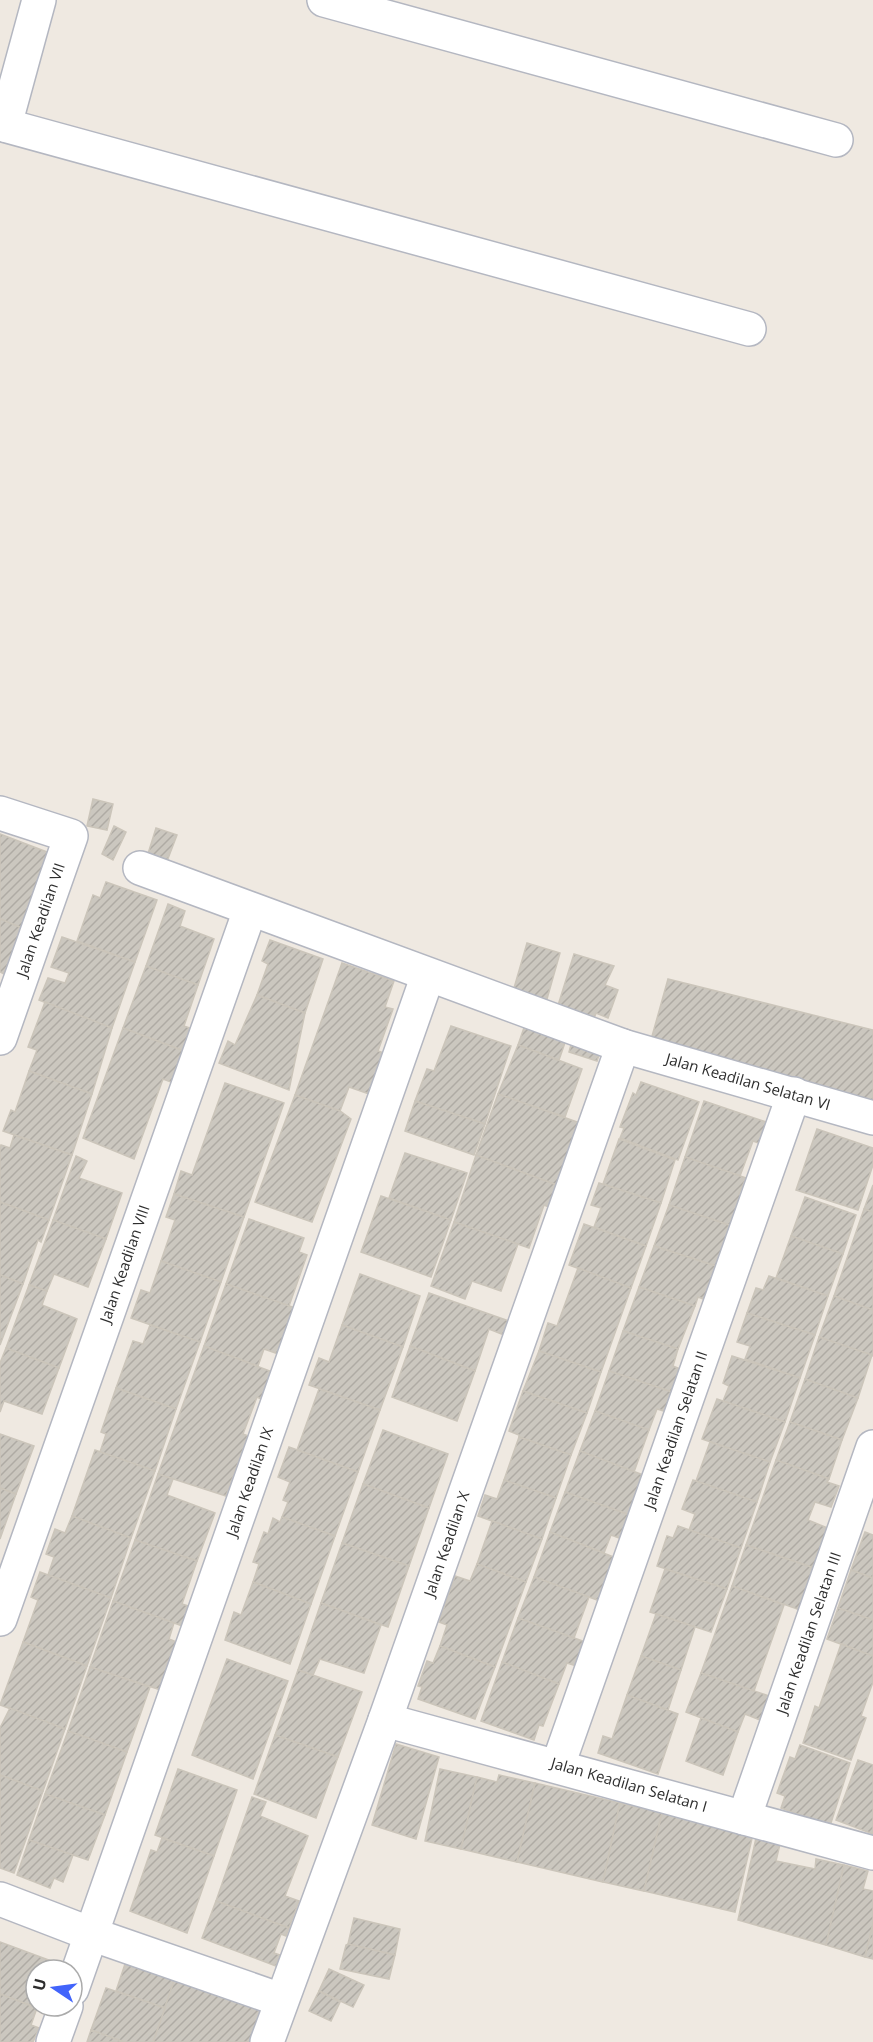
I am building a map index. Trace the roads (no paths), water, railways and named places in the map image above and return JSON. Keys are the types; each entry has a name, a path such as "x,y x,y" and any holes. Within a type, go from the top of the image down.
{"street":[{"path":"39,0 3,124 749,329"},
{"path":"324,0 836,140"},
{"name":"Jalan Keadilan VII","path":"0,813 71,836 0,1038"},
{"name":"Jalan Keadilan Selatan VI","path":"140,868 623,1046 873,1118"},
{"name":"Jalan Keadilan VIII","path":"0,1619 250,910"},
{"name":"Jalan Keadilan IX","path":"83,1958 428,975"},
{"name":"Jalan Keadilan X","path":"267,2042 385,1720 623,1046"},
{"name":"Jalan Keadilan Selatan II","path":"558,1766 794,1094"},
{"name":"Jalan Keadilan Selatan III","path":"744,1818 873,1448"},
{"name":"Jalan Keadilan Selatan I","path":"385,1720 873,1853"},
{"path":"0,1899 92,1934 281,2000"},
{"path":"53,2042 62,2018"}]}
